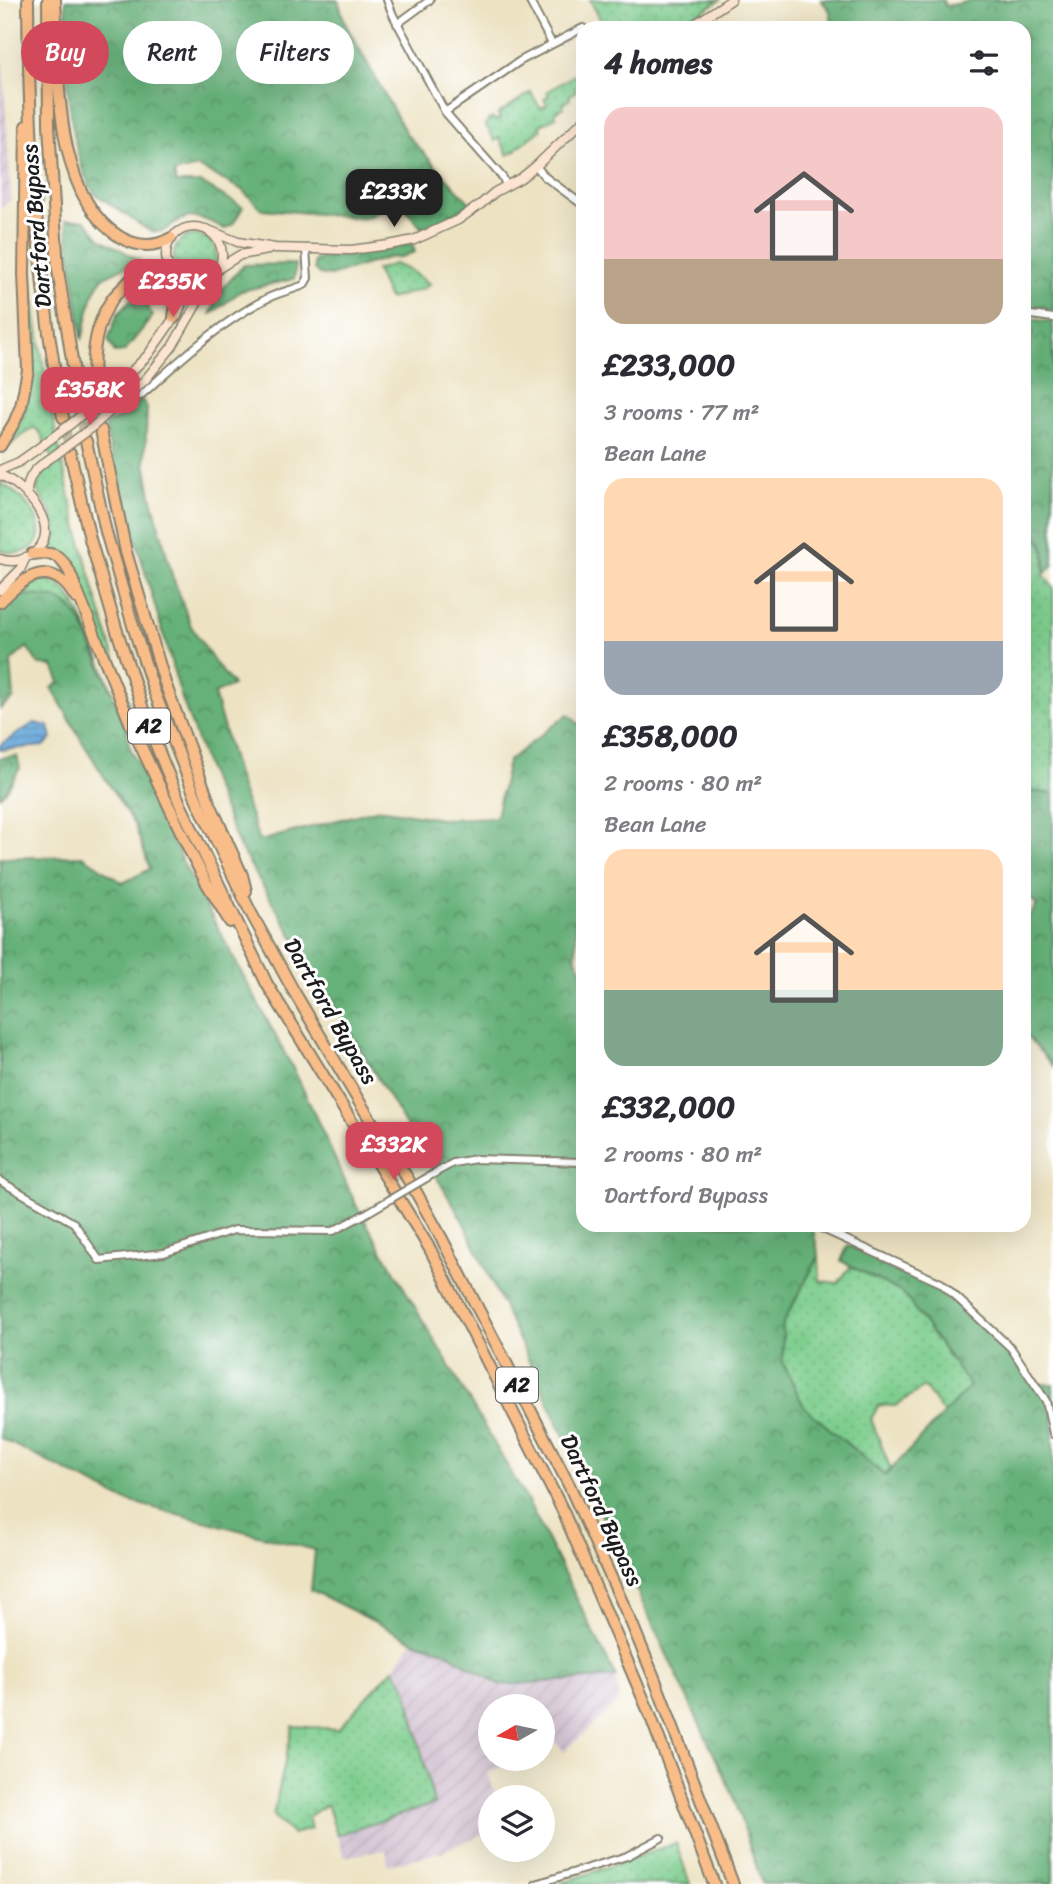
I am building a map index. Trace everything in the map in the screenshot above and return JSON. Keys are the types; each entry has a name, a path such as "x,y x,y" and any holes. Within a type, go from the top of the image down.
{"highway":[{"name":"Dartford Bypass","path":"28,0 29,102 41,274 63,416"},
{"name":"Dartford Bypass","path":"48,0 49,125 58,270 79,405"},
{"path":"55,0 64,131 71,165 82,193 97,217 123,239 145,246 171,238"},
{"path":"0,446 14,423 28,370 24,274 24,136 29,102"},
{"path":"95,391 94,355 98,328 111,302 132,278 148,272 166,270 176,276"},
{"path":"128,283 150,278 167,284 176,297 174,317"},
{"name":"A2","path":"101,430 126,552 165,683 208,799 242,876 250,911"},
{"name":"Dartford Bypass","path":"86,441 106,532 134,629 154,691 197,798 250,911 306,1013 416,1192 570,1487 655,1680 733,1884"},
{"name":"Dartford Bypass","path":"70,453 90,539 116,628 150,730 181,806 267,984 430,1249 562,1509 649,1712 714,1884"},
{"path":"29,556 49,553 61,559 71,573 131,725 189,849 267,984"},
{"path":"0,602 22,581 43,574 62,580 81,603"}],"main road":[{"path":"700,21 731,0"},
{"path":"0,590 42,544 45,527 41,513 14,482 0,472 19,462 72,423 124,379 148,355 177,316 183,299 182,284 167,259 171,238 188,228 206,229 238,242 275,248 355,250 419,238 458,220 506,185 521,178 576,128"},
{"path":"27,497 27,483 32,474 90,429 145,380 172,347 222,258 219,241 206,229"},
{"path":"176,276 188,282 200,282 235,257 275,248"},
{"path":"0,559 13,562 29,556"}],"street":[{"path":"387,0 397,24 445,112 503,178 506,185"},
{"path":"397,24 430,0"},
{"path":"528,0 552,44"},
{"path":"445,112 513,65 576,32"},
{"path":"536,166 545,177 576,200"},
{"path":"148,402 141,396 219,328 270,297 303,286 308,278 306,250"},
{"path":"1031,315 1053,318"},
{"path":"213,320 219,328"},
{"path":"0,1181 74,1223 99,1260 164,1253 234,1230 333,1231 453,1163 476,1159 576,1162"},
{"path":"829,1232 941,1283 1011,1348 1046,1401 1053,1434"},
{"path":"536,1884 626,1856 661,1838"}],"shaded area":[{"path":"0,16 11,199 0,209"},
{"path":"413,1641 444,1651 500,1684 616,1677 619,1701 564,1752 555,1742 555,1694 478,1694 478,1771 492,1771 488,1773 492,1785 478,1785 478,1836 441,1852 388,1865 386,1850 344,1857 337,1835 434,1804 406,1686 393,1669"}],"green space":[{"path":"66,0 338,0 344,21 236,21 236,84 354,84 354,39 407,135 471,204 423,230 400,202 365,218 262,209 241,189 198,167 174,173 176,183 201,183 243,207 233,224 224,229 205,220 190,217 179,220 160,232 148,230 94,193 78,153 73,127 68,84 109,84 109,21 66,21"},
{"path":"590,0 720,0 687,21 601,21"},
{"path":"821,0 943,0 945,6 975,0 1053,0 1053,311 1031,307 1031,21 832,21 830,11"},
{"path":"574,75 576,77 576,91 563,104 564,107 555,112 556,117 539,126 541,130 508,155 499,138 495,141 485,124 493,118 495,121 500,118 498,114 531,92 540,108 547,105 544,99 549,96 547,92"},
{"path":"66,220 85,220 100,238 139,260 102,278 92,298 82,340"},
{"path":"195,235 210,241 216,256 210,271 195,277 180,271 174,256 180,241"},
{"path":"412,244 415,252 330,276 319,274 314,269 314,261 322,257 345,256"},
{"path":"28,247 53,421 79,535 130,704 58,552 49,547 56,539 56,529 51,512 37,486 41,475 55,464 41,434 34,427 7,447 26,408 34,360"},
{"path":"296,264 294,279 241,291 210,315 221,290 244,265"},
{"path":"394,264 430,284 423,289 389,299 376,270"},
{"path":"130,300 146,304 153,316 124,352 115,353 108,340 117,315"},
{"path":"1031,319 1053,322 1053,565 1045,573 1043,545 1031,529"},
{"path":"143,401 147,408 145,463 172,575 191,626 233,685 214,694 259,841 379,809 442,819 496,817 508,761 568,714 576,721 576,1232 814,1232 819,1256 783,1323 783,1363 804,1407 885,1476 970,1386 903,1293 841,1261 848,1245 934,1284 998,1340 1039,1384 1053,1384 1053,1884 762,1884 733,1795 464,1223 239,846 181,696 112,458 105,425 135,412 135,404"},
{"path":"0,483 23,500 38,523 39,532 35,545 23,552 0,550"},
{"path":"1031,528 1036,532 1045,552 1044,575 1053,588 1053,794 1031,791"},
{"path":"41,579 57,583 69,595 84,621 113,692 81,620 67,604 52,597 25,596 0,608 18,590"},
{"path":"23,595 57,599 70,607 82,623 127,728 131,750 143,771 182,861 297,1076 357,1207 530,1505 616,1677 500,1685 444,1651 413,1641 311,1590 315,1550 124,1500 0,1438 0,858 83,856 123,883 150,869 135,826 52,688 60,682 53,666 39,665 27,647 11,661 14,698 0,709 0,608 7,601"},
{"path":"17,756 20,768 0,796 0,758"},
{"path":"1031,791 1053,794 1053,1066 1031,1041 1031,913 1037,905 1031,899"},
{"path":"819,1256 820,1281 838,1283 851,1266 903,1293 970,1386 944,1414 924,1387 895,1406 879,1405 871,1419 891,1470 883,1474 804,1407 783,1363 783,1323"},
{"path":"393,1669 406,1686 434,1804 337,1835 327,1804 308,1817 311,1829 292,1834 273,1816 293,1726 338,1729"},
{"path":"676,1843 690,1884 559,1884"}],"water":[{"path":"34,723 49,726 52,738 44,746 0,750 0,745"}],"tunnel":[{"path":"95,391 101,429"},
{"path":"79,407 86,441"},
{"path":"63,417 70,453"}]}
